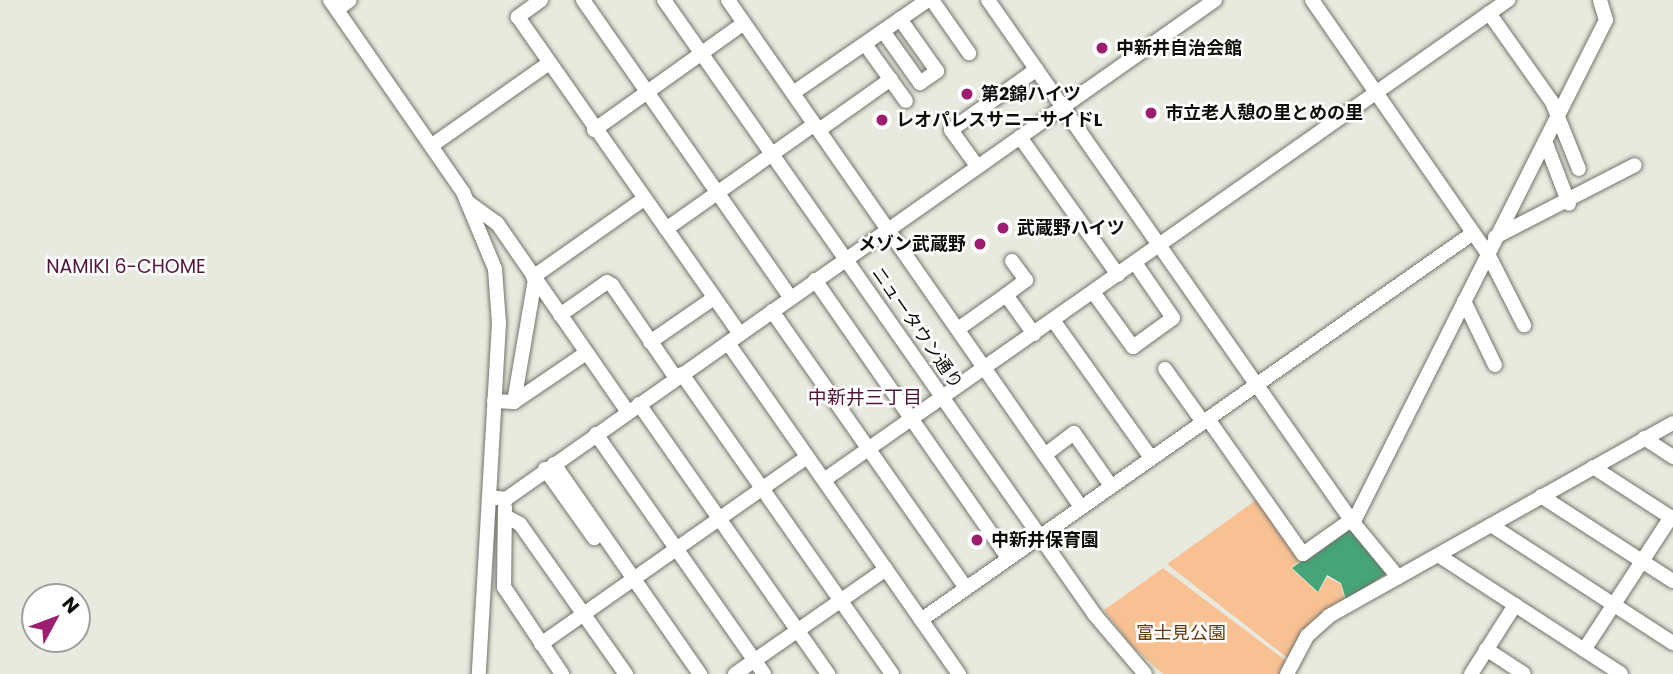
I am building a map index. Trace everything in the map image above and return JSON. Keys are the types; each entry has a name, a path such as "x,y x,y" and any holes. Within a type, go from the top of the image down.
{"street":[{"path":"350,0 333,5 469,203 498,286 479,674"},
{"path":"541,0 518,17 594,130 714,298 734,338 807,457 959,674"},
{"path":"583,0 790,297"},
{"name":"ニュータウン通り","path":"664,0 1040,536 1145,674"},
{"path":"727,0 1046,454 1081,508"},
{"path":"793,93 930,0 969,53"},
{"path":"988,0 1352,521 1398,577"},
{"path":"489,497 506,499 549,466 1215,0"},
{"path":"1312,0 1488,254 1524,326"},
{"path":"824,480 1508,0"},
{"path":"1165,369 1303,554 1352,521 1606,20 1600,0"},
{"path":"1489,13 1558,113 1579,169"},
{"path":"883,31 920,83 929,77 937,71 900,19"},
{"path":"594,130 744,23"},
{"path":"865,44 906,101"},
{"path":"431,146 549,63"},
{"path":"977,166 951,130 1037,69"},
{"path":"666,229 772,155 891,79"},
{"path":"1020,137 1118,275"},
{"path":"1545,141 1569,204"},
{"path":"1495,237 1569,204 1635,165"},
{"path":"514,401 534,278 644,199"},
{"path":"469,203 497,223 586,353 633,408 719,519 828,674"},
{"path":"921,620 1473,233"},
{"path":"958,329 1026,279 1012,261"},
{"path":"1093,292 1133,347 1173,318 1135,263"},
{"path":"815,280 1008,558"},
{"path":"560,315 607,282 762,489 892,674"},
{"path":"1006,295 1034,334"},
{"path":"650,342 714,298"},
{"path":"1464,301 1494,365"},
{"path":"772,311 965,587"},
{"path":"1053,320 1151,458"},
{"path":"494,401 514,401 586,353"},
{"path":"1287,674 1315,626 1673,423"},
{"path":"1046,454 1074,433 1111,486"},
{"path":"596,434 764,674"},
{"path":"1644,438 1673,457"},
{"path":"541,644 807,457"},
{"path":"549,466 700,674"},
{"path":"1584,650 1672,518 1593,467"},
{"path":"1541,496 1673,582"},
{"path":"506,499 504,587 562,674"},
{"path":"505,516 520,524 626,674"},
{"path":"1491,525 1673,643"},
{"path":"1438,555 1621,674"},
{"path":"735,674 886,569"},
{"path":"630,581 689,674"},
{"path":"1471,674 1515,605"},
{"path":"1486,649 1524,674"}],"green space":[{"path":"1259,498 1302,559 1291,568 1318,593 1327,577 1341,584 1345,602 1289,659 1167,564"},
{"name":"富士見公園","path":"1163,568 1289,663 1283,674 1163,674 1131,645 1104,610"}],"shaded area":[{"path":"1344,531 1355,531 1389,572 1346,600 1341,583 1327,575 1318,592 1292,568"}],"place":[{"name":"中新井自治会館","path":"1102,48"},
{"name":"第2錦ハイツ","path":"967,94"},
{"name":"市立老人憩の里とめの里","path":"1151,113"},
{"name":"レオパレスサニーサイドL","path":"882,120"},
{"name":"武蔵野ハイツ","path":"1003,228"},
{"name":"メゾン武蔵野","path":"980,244"},
{"name":"中新井保育園","path":"977,540"}],"district":[{"name":"NAMIKI 6-CHOME","path":"126,267"},
{"name":"中新井三丁目","path":"865,398"}]}
